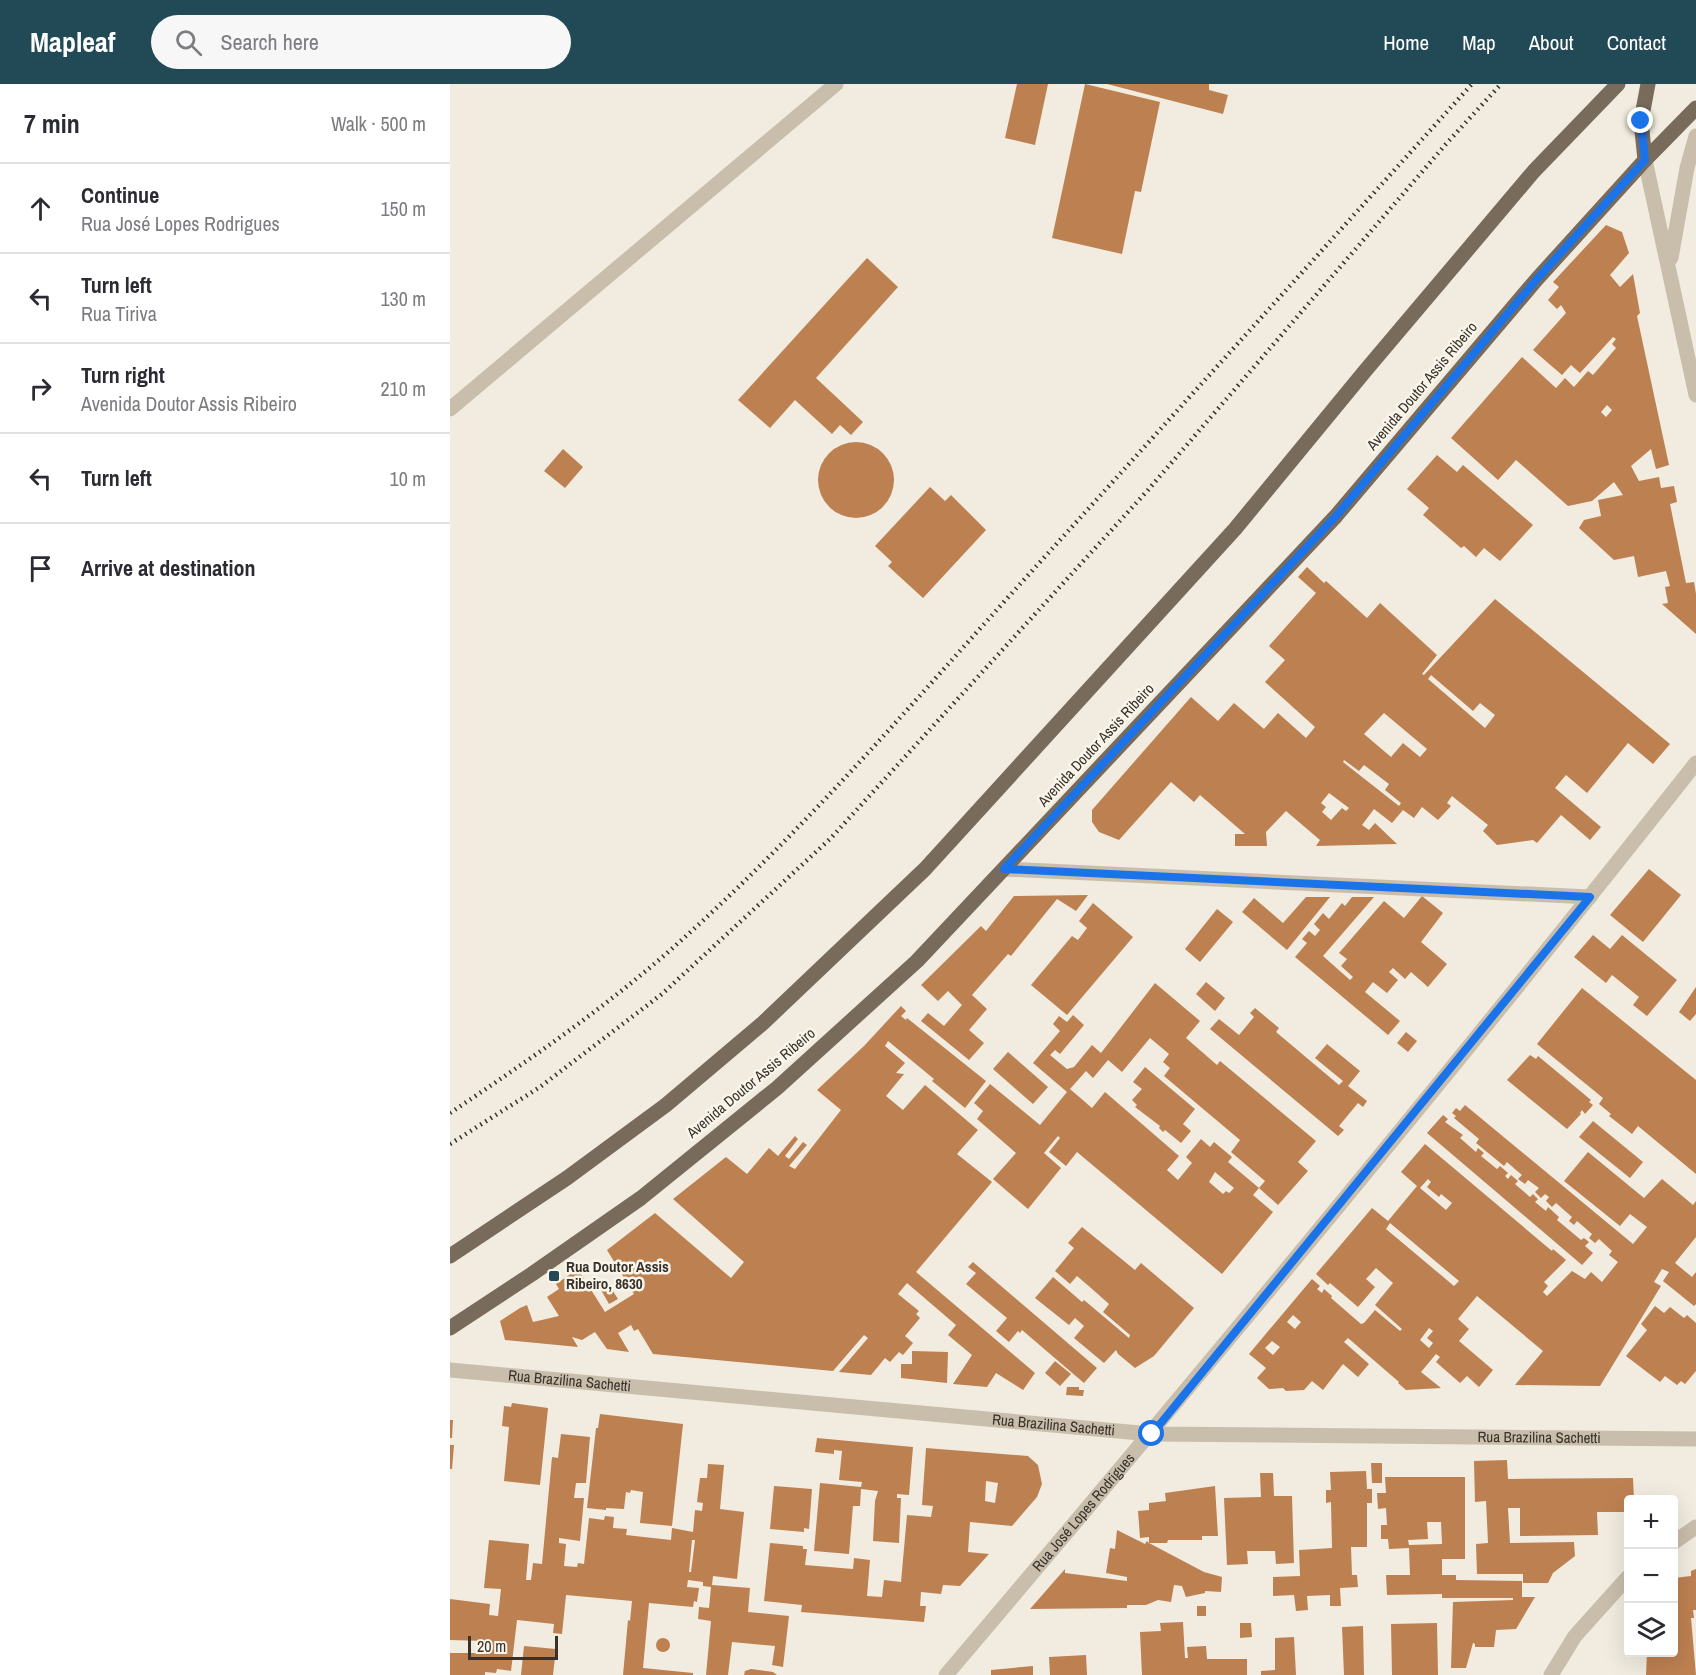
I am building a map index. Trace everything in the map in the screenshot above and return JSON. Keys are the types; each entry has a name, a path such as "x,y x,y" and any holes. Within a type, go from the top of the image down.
{"main road":[{"path":"450,1256 567,1178 666,1105 763,1023 925,869 1235,529 1534,171 1618,84"},
{"path":"1645,160 1641,121 1648,84"},
{"name":"Avenida Doutor Assis Ribeiro","path":"450,1328 641,1198 777,1088 916,961 1336,516 1537,279 1645,160 1696,108"}],"street":[{"path":"450,409 836,84"},
{"path":"1669,266 1687,168 1696,136"},
{"path":"1645,160 1696,395"},
{"name":"Rua José Lopes Rodrigues","path":"946,1675 1152,1434 1590,897 1696,763"},
{"path":"1004,869 1590,897"},
{"name":"Rua Brazilina Sachetti","path":"450,1370 1152,1434 1696,1438"},
{"path":"1678,1539 1696,1527"},
{"path":"1551,1675 1575,1636 1624,1582"}],"building":[{"path":"1017,84 1048,84 1035,145 1005,138"},
{"path":"1085,84 1160,102 1141,192 1135,191 1122,254 1052,238"},
{"path":"1107,84 1209,84 1209,90 1228,95 1223,114"},
{"path":"1606,225 1622,232 1629,253 1610,275 1620,287 1633,274 1640,313 1637,316 1669,465 1656,469 1651,449 1631,466 1639,481 1659,477 1661,488 1674,486 1677,502 1670,504 1686,583 1694,582 1696,634 1662,604 1668,603 1665,587 1670,586 1666,571 1638,577 1634,556 1614,560 1579,528 1584,520 1601,516 1598,500 1623,495 1614,482 1592,501 1568,506 1516,460 1498,480 1451,438 1522,357 1556,388 1565,378 1574,387 1588,371 1593,375 1616,348 1612,344 1616,339 1613,337 1580,373 1571,365 1562,375 1533,350 1566,313 1561,305 1557,309 1548,300 1559,287 1553,282","holes":["1607,405 1612,410 1606,417 1601,412"]},
{"path":"867,258 898,287 816,378 863,422 851,435 840,425 832,434 795,400 770,428 738,400"},
{"path":"856,442 871,445 883,453 891,465 894,480 891,495 883,507 871,515 856,518 841,515 829,507 821,495 818,480 821,465 829,453 841,445"},
{"path":"563,449 583,467 565,488 544,471"},
{"path":"1437,455 1457,472 1463,465 1533,525 1500,561 1484,548 1476,557 1464,546 1461,548 1423,515 1429,508 1407,489"},
{"path":"930,487 945,501 951,495 986,530 923,598 888,566 892,562 875,546"},
{"path":"1307,567 1367,618 1380,603 1437,655 1422,674 1424,675 1495,599 1670,744 1653,764 1628,743 1587,793 1566,775 1555,788 1601,827 1590,840 1561,815 1537,843 1533,840 1497,845 1483,831 1488,825 1452,796 1447,803 1451,806 1438,820 1422,807 1414,818 1403,810 1392,823 1374,809 1362,825 1369,830 1375,823 1397,844 1316,846 1320,840 1286,811 1266,832 1267,846 1235,846 1235,834 1245,834 1200,795 1194,802 1171,782 1119,840 1099,832 1092,822 1092,810 1191,697 1218,721 1234,703 1264,729 1278,713 1306,738 1315,727 1265,682 1285,660 1269,646 1316,593 1298,577","holes":["1431,675 1473,711 1480,703 1495,715 1485,728 1428,679","1384,713 1427,749 1420,757 1403,743 1391,757 1364,734","1344,760 1359,771 1364,765 1389,784 1385,790 1401,803 1399,806 1343,762","1329,793 1349,808 1346,811 1342,808 1331,820 1322,812 1326,807 1321,803"]},
{"path":"1649,869 1681,895 1643,942 1610,915"},
{"path":"1088,895 1076,911 1057,899 1011,956 1008,954 972,995 987,1009 969,1030 984,1043 969,1060 921,1021 928,1013 944,1026 962,1005 948,991 938,1001 921,985 981,926 986,931 1014,896"},
{"path":"1422,896 1443,913 1421,942 1447,964 1428,987 1411,972 1405,979 1393,968 1389,972 1398,980 1387,993 1373,982 1365,992 1400,1021 1388,1035 1295,957 1307,943 1302,939 1309,931 1315,936 1320,930 1314,924 1323,913 1329,919 1342,903 1345,906 1352,897 1374,897 1323,956 1350,980 1353,977 1341,966 1347,959 1339,953 1384,901 1404,918"},
{"path":"1306,897 1330,897 1287,950 1242,912 1254,898 1283,923"},
{"path":"1093,903 1133,937 1067,1015 1031,985 1072,936 1078,940 1087,928 1079,921"},
{"path":"1217,909 1233,922 1200,962 1185,949"},
{"path":"1593,935 1610,949 1622,935 1677,980 1647,1016 1633,1005 1639,997 1612,975 1606,983 1574,957"},
{"path":"1206,982 1225,998 1215,1011 1196,994"},
{"path":"1155,983 1200,1021 1186,1038 1217,1065 1220,1061 1316,1141 1298,1162 1308,1171 1278,1205 1259,1188 1253,1195 1273,1212 1222,1274 1077,1152 1066,1166 1049,1152 1060,1138 1058,1136 1044,1153 1061,1168 1028,1209 993,1179 1016,1153 977,1119 983,1111 974,1103 990,1084 1040,1125 1067,1092 1033,1063 1060,1031 1053,1024 1059,1016 1067,1022 1073,1015 1084,1025 1060,1054 1055,1050 1050,1055 1067,1069 1074,1067 1092,1045 1101,1053","holes":["1150,1038 1169,1054 1163,1062 1170,1068 1164,1076 1240,1140 1231,1152 1265,1181 1259,1188 1228,1162 1232,1157 1214,1142 1210,1147 1201,1139 1186,1157 1192,1163 1178,1180 1167,1170 1179,1156 1105,1092 1092,1108 1070,1089 1086,1071 1093,1078 1108,1060 1122,1072","1215,1172 1234,1188 1229,1193 1226,1191 1223,1194 1209,1182"]},
{"path":"1696,987 1696,1014 1690,1021 1679,1012"},
{"path":"1582,988 1696,1080 1696,1174 1638,1126 1632,1134 1609,1116 1611,1114 1599,1104 1603,1098 1537,1044"},
{"path":"901,1006 906,1011 901,1016 906,1020 907,1018 986,1081 965,1108 888,1041 885,1046 905,1063 896,1073 904,1074 886,1096 903,1110 925,1085 978,1130 957,1154 992,1182 916,1272 1035,1373 1023,1390 996,1373 987,1387 953,1384 972,1355 948,1335 956,1325 907,1283 898,1294 919,1311 916,1314 920,1318 905,1336 913,1343 903,1355 899,1352 890,1362 885,1358 871,1375 839,1372 868,1338 864,1335 833,1371 653,1354 638,1329 634,1331 631,1325 618,1333 629,1352 607,1349 595,1332 582,1340 572,1337 578,1347 505,1340 500,1321 520,1308 527,1305 533,1322 559,1316 547,1297 559,1289 556,1284 578,1269 605,1312 634,1294 607,1250 655,1213 731,1278 744,1262 673,1199 726,1157 747,1174 769,1148 778,1156 795,1136 798,1139 785,1156 789,1159 803,1142 807,1145 789,1166 795,1169 841,1110 817,1090 864,1046"},
{"path":"1255,1008 1279,1028 1276,1032 1339,1085 1343,1081 1315,1058 1327,1044 1360,1071 1348,1086 1367,1101 1363,1107 1358,1103 1339,1126 1344,1130 1338,1136 1210,1029 1219,1019 1239,1035 1254,1017 1250,1013"},
{"path":"1406,1032 1417,1041 1408,1052 1397,1043"},
{"path":"1008,1052 1048,1087 1033,1104 993,1069"},
{"path":"1530,1055 1536,1059 1538,1056 1591,1100 1589,1102 1593,1105 1585,1114 1582,1110 1567,1129 1507,1080"},
{"path":"1145,1067 1195,1109 1183,1124 1191,1131 1181,1143 1165,1130 1163,1132 1160,1126 1135,1107 1137,1105 1132,1100 1142,1089 1133,1082"},
{"path":"1465,1105 1633,1244 1647,1227 1630,1214 1620,1226 1564,1181 1588,1152 1644,1198 1662,1179 1693,1205 1696,1201 1696,1237 1675,1263 1692,1277 1696,1272 1696,1304 1694,1306 1663,1281 1669,1272 1662,1269 1654,1282 1661,1286 1600,1386 1515,1385 1543,1351 1477,1296 1458,1319 1469,1329 1459,1341 1493,1370 1479,1387 1467,1376 1460,1383 1436,1362 1440,1357 1436,1354 1421,1372 1441,1388 1406,1390 1348,1338 1344,1342 1369,1364 1358,1377 1343,1364 1323,1390 1312,1381 1304,1390 1269,1389 1257,1378 1266,1368 1249,1354 1312,1279 1320,1286 1317,1289 1322,1293 1324,1289 1361,1324 1375,1310 1400,1331 1402,1329 1375,1305 1393,1283 1376,1268 1366,1279 1375,1287 1358,1307 1316,1274 1372,1208 1388,1221 1417,1186 1401,1172 1425,1144 1552,1251 1553,1249 1566,1260 1544,1282 1548,1286 1543,1292 1547,1296 1572,1271 1585,1279 1591,1272 1602,1282 1618,1262 1609,1255 1612,1251 1599,1239 1595,1243 1589,1238 1592,1234 1577,1221 1574,1225 1569,1221 1572,1217 1556,1203 1552,1207 1546,1201 1549,1197 1545,1194 1541,1198 1535,1192 1539,1188 1528,1180 1525,1184 1518,1179 1522,1175 1507,1162 1504,1166 1476,1143 1479,1139 1454,1118 1456,1116 1452,1113 1456,1108 1460,1111","holes":["1428,1179 1431,1182 1427,1187 1439,1197 1441,1194 1452,1203 1446,1210 1420,1188","1390,1223 1459,1281 1454,1286 1386,1229","1293,1315 1301,1322 1295,1329 1287,1322","1429,1328 1433,1331 1427,1338 1433,1343 1429,1348 1420,1340","1272,1341 1280,1347 1273,1355 1265,1348"]},
{"path":"1443,1115 1448,1119 1445,1122 1463,1135 1460,1138 1476,1152 1478,1148 1484,1153 1481,1156 1497,1169 1500,1166 1508,1173 1505,1176 1508,1179 1511,1175 1518,1181 1515,1184 1530,1197 1533,1194 1538,1199 1535,1202 1546,1211 1548,1207 1559,1217 1557,1220 1581,1240 1584,1238 1589,1242 1585,1246 1593,1253 1582,1265 1427,1133"},
{"path":"1593,1121 1643,1162 1630,1178 1579,1137"},
{"path":"1082,1227 1135,1270 1141,1263 1194,1308 1154,1356 1135,1368 1116,1350 1104,1363 1074,1338 1084,1326 1075,1318 1069,1325 1035,1298 1053,1277 1129,1338 1130,1335 1103,1312 1109,1304 1077,1276 1070,1284 1055,1271 1074,1248 1068,1243"},
{"path":"973,1262 1097,1368 1084,1383 1022,1330 1020,1333 1018,1331 1009,1342 996,1331 1007,1318 966,1284 976,1273 968,1267"},
{"path":"609,1285 618,1299 609,1304 601,1290"},
{"path":"1655,1306 1664,1313 1670,1307 1684,1318 1687,1315 1696,1323 1696,1371 1685,1384 1681,1381 1677,1385 1665,1376 1660,1382 1626,1356 1647,1330 1641,1324"},
{"path":"912,1351 948,1352 947,1383 901,1378 901,1364 912,1364"},
{"path":"1055,1361 1071,1374 1060,1386 1045,1373"},
{"path":"1067,1387 1079,1387 1079,1390 1084,1390 1083,1396 1066,1395"},
{"path":"512,1403 548,1408 540,1485 504,1481 509,1427 502,1426 504,1406 511,1407"},
{"path":"600,1414 683,1424 672,1526 640,1523 643,1492 631,1490 630,1493 626,1492 624,1509 587,1508 596,1428 598,1428"},
{"path":"450,1420 453,1420 452,1438 450,1438"},
{"path":"561,1434 590,1437 586,1483 576,1483 574,1498 584,1498 580,1541 559,1538 559,1543 566,1544 564,1566 577,1567 578,1563 584,1564 589,1518 604,1520 605,1516 614,1517 613,1528 627,1529 626,1535 671,1540 672,1528 693,1532 695,1510 702,1511 703,1503 697,1502 700,1478 707,1478 708,1464 724,1465 720,1509 744,1512 737,1579 713,1576 712,1585 750,1588 748,1612 789,1616 783,1667 772,1665 775,1646 732,1642 728,1675 706,1675 711,1621 698,1619 699,1607 709,1608 711,1587 703,1586 703,1582 688,1580 687,1587 699,1588 697,1602 694,1601 693,1607 649,1603 643,1668 693,1673 693,1675 623,1675 632,1601 566,1595 562,1634 553,1633 554,1624 517,1620 511,1671 497,1669 496,1673 485,1672 485,1675 450,1675 450,1653 484,1653 485,1641 450,1640 450,1599 490,1604 489,1615 498,1616 501,1589 484,1588 489,1540 529,1544 526,1580 531,1580 533,1563 542,1564 552,1457 558,1458","holes":["692,1540 695,1540 691,1572 689,1572"]},
{"path":"817,1438 913,1447 909,1495 897,1494 897,1498 901,1498 899,1543 873,1541 875,1501 878,1491 861,1489 860,1506 853,1506 849,1554 814,1551 820,1483 861,1487 862,1482 839,1480 842,1451 834,1450 834,1454 815,1452"},
{"path":"450,1445 454,1445 452,1469 450,1469"},
{"path":"926,1448 1028,1456 1038,1465 1042,1484 1037,1497 1012,1526 970,1522 968,1552 989,1554 960,1586 943,1585 941,1594 921,1592 920,1606 926,1606 924,1622 801,1612 802,1605 764,1601 770,1543 803,1546 803,1549 807,1549 805,1565 853,1569 854,1558 870,1560 867,1596 882,1597 884,1580 901,1582 907,1515 931,1517 933,1506 922,1505","holes":["986,1481 998,1483 995,1503 985,1501"]},
{"path":"1507,1460 1508,1479 1633,1478 1634,1495 1624,1495 1624,1512 1597,1512 1598,1535 1520,1536 1520,1508 1508,1508 1510,1543 1574,1542 1575,1556 1553,1573 1548,1583 1523,1583 1523,1574 1477,1574 1476,1544 1488,1543 1486,1501 1475,1502 1474,1461"},
{"path":"1371,1463 1382,1463 1382,1483 1372,1483"},
{"path":"1366,1471 1367,1489 1372,1489 1372,1503 1367,1503 1367,1547 1351,1547 1352,1575 1357,1575 1358,1587 1340,1588 1341,1606 1330,1606 1330,1595 1307,1596 1308,1610 1296,1611 1294,1595 1273,1596 1273,1577 1300,1576 1299,1550 1332,1548 1331,1502 1326,1503 1326,1490 1331,1490 1330,1472"},
{"path":"1260,1473 1273,1473 1274,1496 1292,1496 1294,1563 1276,1564 1275,1551 1247,1551 1248,1564 1227,1565 1224,1498 1261,1497"},
{"path":"1385,1477 1465,1477 1465,1559 1442,1559 1442,1575 1456,1575 1456,1580 1522,1581 1522,1597 1535,1597 1516,1629 1496,1630 1494,1647 1475,1647 1473,1643 1466,1668 1451,1668 1453,1602 1513,1600 1513,1598 1442,1598 1442,1594 1387,1595 1386,1575 1410,1575 1409,1548 1389,1549 1388,1539 1381,1539 1381,1525 1387,1525 1386,1508 1378,1509 1377,1493 1386,1493","holes":["1427,1522 1441,1522 1442,1544 1409,1545 1408,1540 1428,1539"]},
{"path":"774,1486 812,1489 809,1529 804,1528 804,1532 770,1529"},
{"path":"1215,1486 1218,1536 1202,1536 1202,1540 1168,1540 1167,1543 1149,1543 1149,1537 1140,1538 1138,1511 1149,1510 1149,1503 1166,1501 1165,1493"},
{"path":"1117,1530 1145,1544 1147,1541 1204,1572 1222,1577 1221,1592 1205,1591 1205,1593 1186,1597 1182,1586 1174,1585 1171,1602 1158,1600 1146,1605 1127,1605 1127,1608 1030,1609 1065,1569 1065,1573 1127,1581 1127,1577 1106,1573 1110,1548 1115,1549"},
{"path":"1696,1569 1696,1610 1693,1610 1694,1618 1691,1618 1696,1675 1646,1675 1647,1657 1678,1657 1678,1578 1691,1576 1691,1571"},
{"path":"1197,1606 1206,1606 1206,1616 1197,1616"},
{"path":"1183,1622 1185,1658 1188,1658 1187,1647 1206,1646 1207,1659 1247,1659 1247,1675 1142,1675 1140,1632 1161,1631 1160,1623"},
{"path":"1240,1623 1251,1623 1252,1637 1240,1638"},
{"path":"1437,1623 1438,1675 1392,1675 1391,1624"},
{"path":"1363,1626 1364,1675 1344,1675 1342,1627"},
{"path":"1294,1637 1296,1675 1261,1675 1261,1671 1275,1670 1275,1638"},
{"path":"663,1638 668,1640 670,1645 668,1650 663,1652 658,1650 656,1645 658,1640"},
{"path":"524,1646 556,1649 553,1675 521,1675"},
{"path":"1086,1655 1087,1675 1050,1675 1049,1657"},
{"path":"1033,1666 1033,1675 991,1675 991,1670"},
{"path":"751,1669 773,1672 777,1675 744,1675 745,1671"}],"railway":[{"path":"450,1113 534,1056 615,996 716,909 763,863 899,719 1472,84"},
{"path":"450,1144 540,1087 662,994 831,838 1148,490 1446,144 1501,84"}],"place":[{"name":"Rua Doutor Assis Ribeiro, 8630","path":"554,1276"}],"route":[{"path":"1152,1434 1590,897 1004,869 1336,516 1537,279 1645,160 1641,121"}]}
